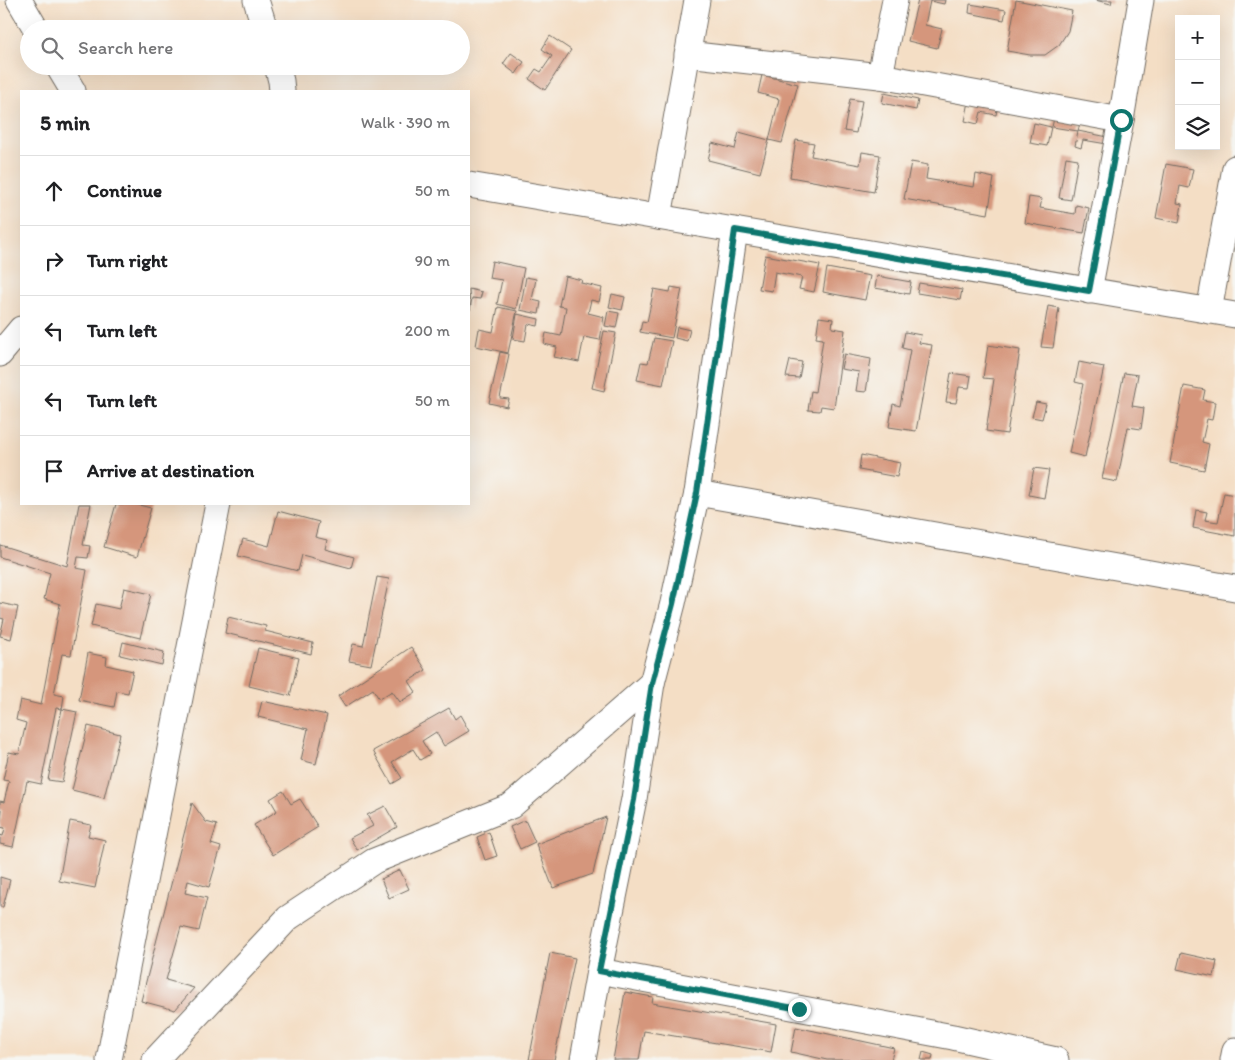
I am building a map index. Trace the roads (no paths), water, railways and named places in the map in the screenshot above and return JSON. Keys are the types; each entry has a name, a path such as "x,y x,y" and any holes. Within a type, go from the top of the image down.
{"street":[{"path":"19,0 31,20"},
{"path":"256,0 262,20"},
{"path":"659,217 697,0"},
{"path":"880,76 895,0"},
{"path":"1089,291 1141,0"},
{"path":"687,54 880,76 1121,120"},
{"path":"63,75 72,90"},
{"path":"279,75 282,90"},
{"path":"1209,311 1235,168"},
{"path":"470,185 1235,315"},
{"path":"583,1060 634,800 652,683 673,604 697,493 735,230"},
{"path":"0,354 20,330"},
{"path":"697,493 1235,588"},
{"path":"109,1060 218,505"},
{"path":"155,1060 288,918 374,861 511,806 652,683"},
{"path":"599,971 953,1037 1056,1060"},
{"path":"1233,1060 1235,1050"}]}
